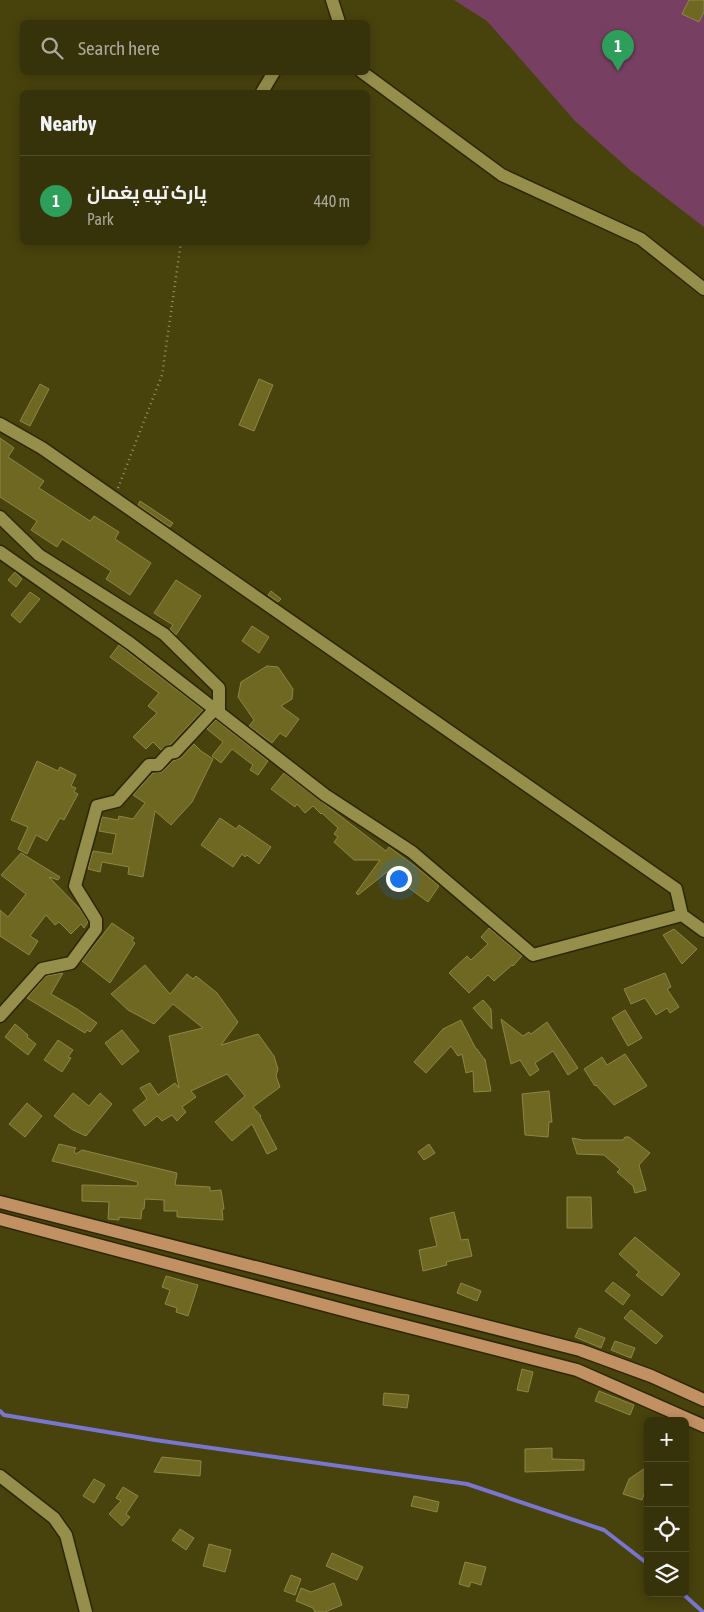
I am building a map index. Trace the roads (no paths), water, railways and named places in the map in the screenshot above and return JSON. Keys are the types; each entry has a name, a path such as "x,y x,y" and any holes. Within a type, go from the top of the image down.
{"main road":[{"path":"0,1202 580,1350 651,1376 704,1400"},
{"path":"0,1219 353,1313 577,1370 704,1426"}],"street":[{"path":"332,0 338,20"},
{"path":"263,90 272,75"},
{"path":"366,75 502,175 641,239 704,289"},
{"path":"0,424 42,448 676,889 682,915 704,931"},
{"path":"0,517 39,555 164,634 219,688 217,710 175,752 169,754 158,765 148,765 117,801 97,806 75,886 96,920 96,930 72,963 42,969 0,1016"},
{"path":"0,552 131,644 325,795 412,852 533,955 682,915"},
{"path":"0,1476 54,1518 66,1535 86,1612"}],"waterway":[{"path":"0,1411 4,1415 155,1440 467,1484 604,1530 644,1561"},
{"path":"686,1597 703,1612"}],"place":[{"name":"پارک تپهِ پغمان","path":"618,71"}]}
